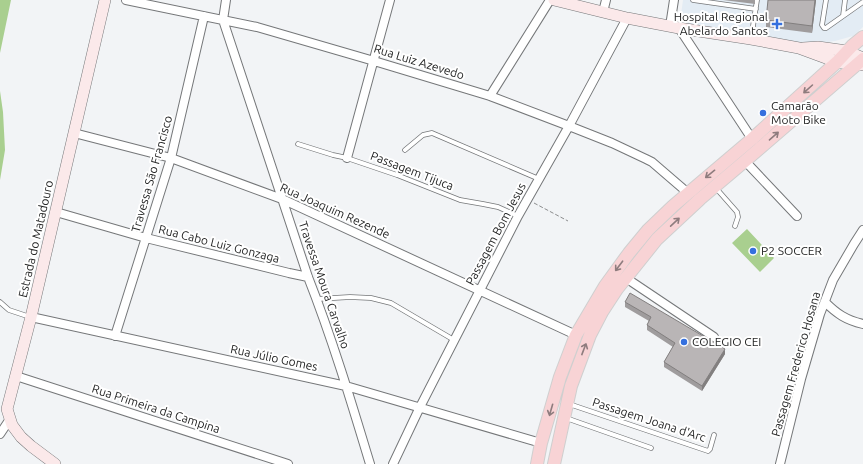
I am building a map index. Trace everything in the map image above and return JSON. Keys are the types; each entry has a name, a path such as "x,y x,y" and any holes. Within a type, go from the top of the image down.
{"main road":[{"name":"Estrada do Matadouro","path":"6,412 31,317 105,0"},
{"path":"554,0 627,18 799,48 837,62 861,62"},
{"path":"554,464 571,386 590,335 602,312 626,278 652,235 673,206 752,139 863,37"},
{"path":"799,48 818,47 847,51 861,62"},
{"path":"537,464 541,443 560,377 576,335 592,306 629,254 746,161 861,62"},
{"path":"565,365 577,369"},
{"path":"6,412 12,425 21,437 56,464"},
{"path":"541,443 557,448"}],"street":[{"name":"Rua Luiz Azevedo","path":"126,0 223,20 272,32 490,96 612,143 646,159 688,193"},
{"name":"Travessa Moura Carvalho","path":"226,0 223,20 308,277 317,299 346,386 370,464"},
{"path":"347,158 390,0"},
{"path":"490,96 550,0"},
{"path":"603,12 606,0"},
{"path":"674,0 675,27 752,139"},
{"name":"Travessa São Francisco","path":"115,336 171,158 204,16"},
{"name":"Passagem Bom Jesus","path":"392,464 518,216 569,126 627,18"},
{"name":"Rua Joaquim Rezende","path":"74,133 171,158 282,199 576,335"},
{"path":"746,161 797,216"},
{"name":"Rua Cabo Luiz Gonzaga","path":"56,212 146,238 308,277"},
{"name":"Passagem Frederico Hosana","path":"780,464 801,379 820,314 833,280 863,230"},
{"path":"626,278 714,337"},
{"path":"825,302 838,314 863,324"},
{"name":"Rua Júlio Gomes","path":"31,317 346,386 541,443"},
{"name":"Rua Primeira da Campina","path":"16,376 288,464"},
{"path":"0,434 6,412"}],"lane":[{"path":"693,0 756,9"},
{"path":"751,39 757,0"},
{"path":"826,0 822,25 826,28 863,2"},
{"path":"843,16 845,0"},
{"path":"405,150 422,135 432,133 539,179"},
{"name":"Passagem Tijuca","path":"298,144 347,158 397,175 460,200 498,207 518,216"},
{"path":"715,186 737,212 738,217 735,226"},
{"path":"317,299 364,297 391,303 454,340"},
{"name":"Rua Júlio Gomes","path":"0,302 9,310 31,317"},
{"name":"Passagem Joana d'Arc","path":"566,404 708,451 710,449 714,434"},
{"path":"564,417 651,448"}],"path":[{"path":"528,200 568,222"}],"shaded area":[{"name":"Hospital Regional Abelardo Santos","path":"683,0 863,0 863,27 853,36 835,41 813,44 784,42 680,22"}],"green space":[{"path":"0,0 11,0 0,53"},
{"path":"0,91 3,112 5,150 0,180"},
{"name":"P2 SOCCER","path":"747,229 774,258 760,272 732,243"}],"building":[{"path":"768,0 815,0 812,26 766,20"},
{"name":"COLEGIO CEI","path":"630,293 725,349 702,386 664,362 675,343 647,325 651,317 625,302"}],"place":[{"name":"Hospital Regional Abelardo Santos","path":"777,24"},
{"name":"Camarão Moto Bike","path":"763,113"},
{"name":"P2 SOCCER","path":"753,251"},
{"name":"COLEGIO CEI","path":"684,342"}]}
